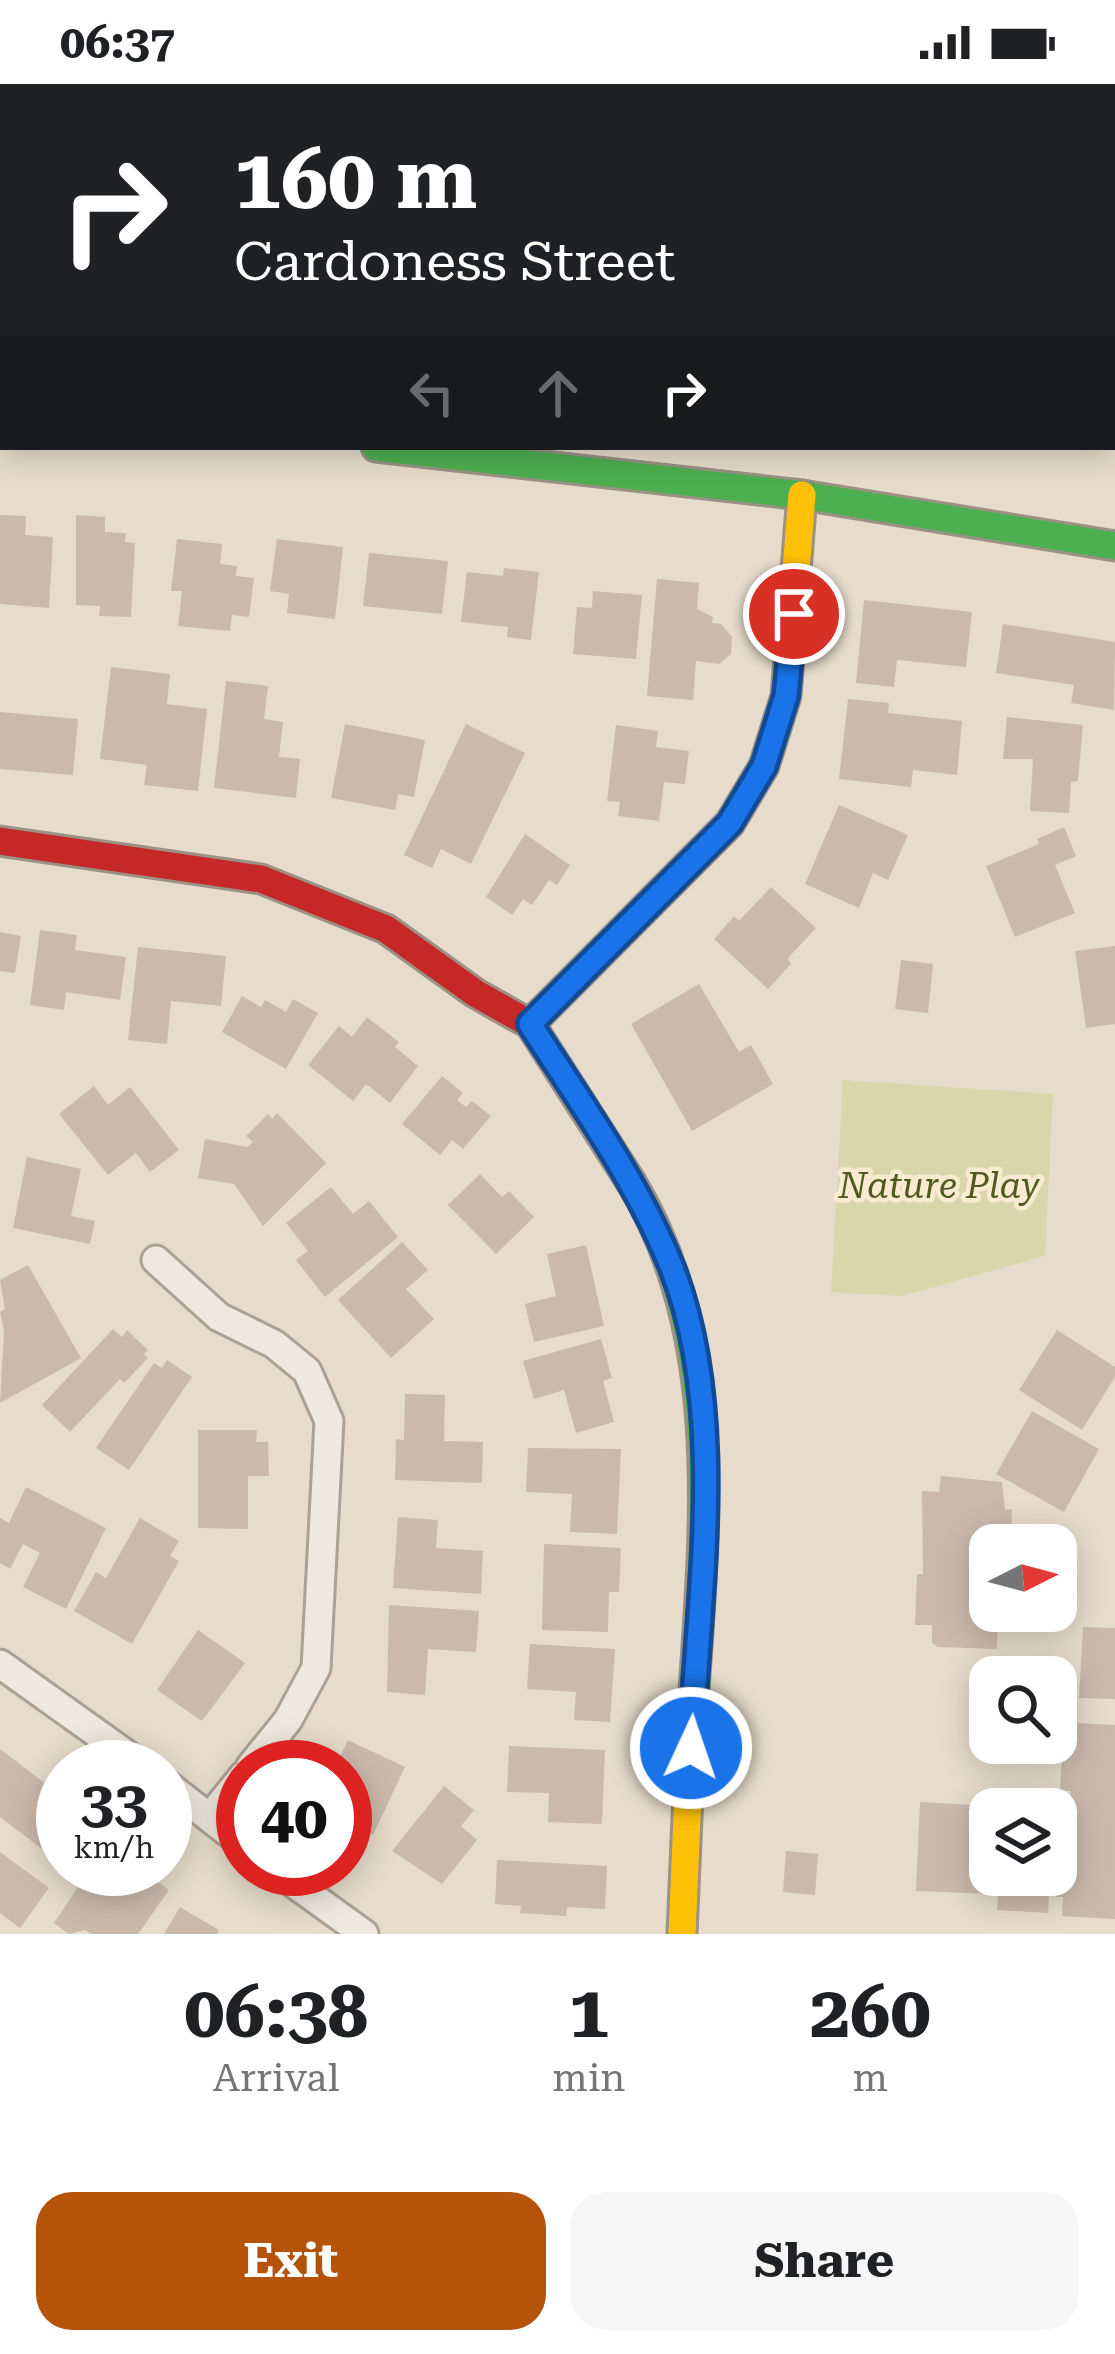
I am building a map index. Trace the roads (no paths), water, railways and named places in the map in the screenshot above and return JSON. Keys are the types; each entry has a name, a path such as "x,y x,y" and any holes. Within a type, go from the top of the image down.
{"street":[{"path":"403,450 802,495 1115,546"},
{"path":"530,1024 730,823 764,766 786,696 802,495"},
{"path":"0,841 182,864 304,892 386,929 476,993 530,1024 634,1187 674,1272 693,1353 705,1490 682,1934"},
{"path":"156,1260 219,1316 274,1344 307,1371 329,1421 316,1669 272,1740"},
{"path":"0,1664 106,1740"},
{"path":"192,1803 216,1822"},
{"path":"210,1817 216,1810"},
{"path":"311,1896 364,1934"}],"park label":[{"name":"Nature Play","path":"939,1185"}]}
